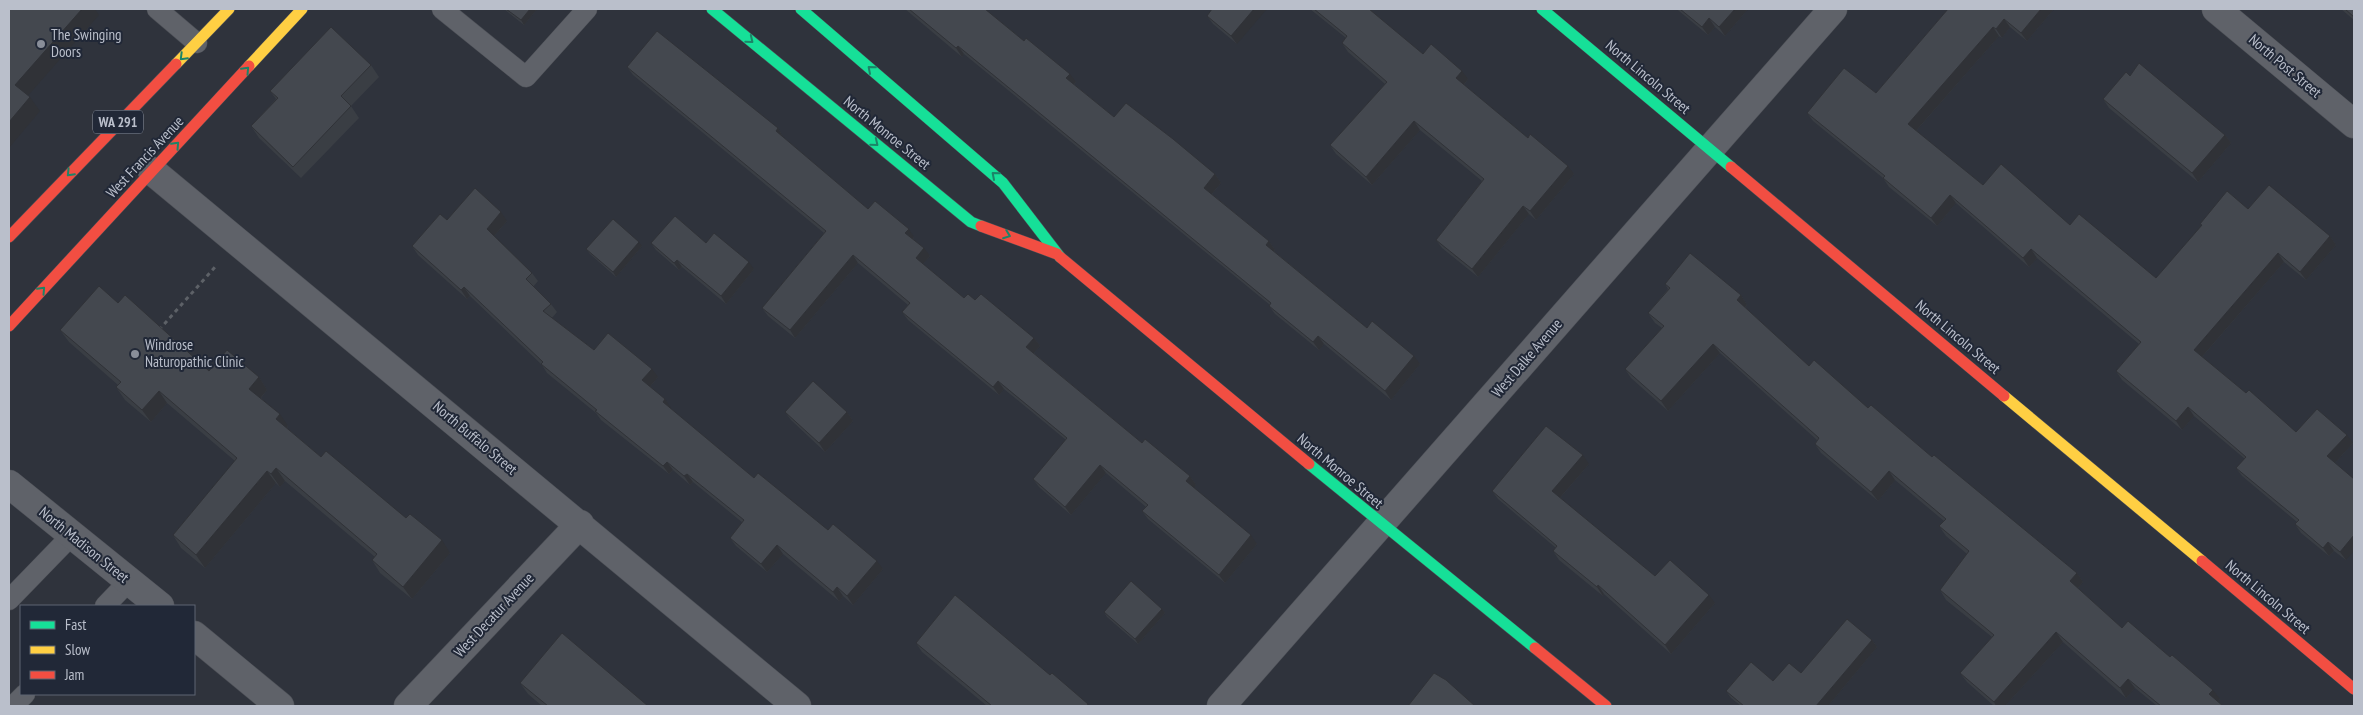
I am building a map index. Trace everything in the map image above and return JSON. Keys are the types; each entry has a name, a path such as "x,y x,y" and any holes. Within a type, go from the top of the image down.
{"main road":[{"name":"WA 291","path":"9,237 229,9"},
{"name":"West Francis Avenue","path":"9,326 302,9"},
{"name":"North Monroe Street","path":"712,9 972,222 1058,254"},
{"name":"North Monroe Street","path":"802,9 1003,183 1058,254 1382,525 1606,706"},
{"name":"North Lincoln Street","path":"1542,9 2354,689"}],"street":[{"name":"West Dalke Avenue","path":"1221,706 1382,525 1833,9"},
{"name":"North Post Street","path":"2216,9 2354,124"},
{"name":"North Buffalo Street","path":"152,171 580,524 797,706"},
{"name":"North Madison Street","path":"9,484 159,605"},
{"name":"West Decatur Avenue","path":"408,706 580,524"},
{"path":"195,636 280,706"}],"lane":[{"path":"156,9 197,43"},
{"path":"442,9 526,78 587,9"},
{"path":"9,600 72,535"},
{"path":"106,605 129,581"},
{"path":"13,706 24,695"}],"path":[{"path":"159,330 215,267"}],"building":[{"name":"The Swinging Doors","path":"9,9 82,9 15,85 30,97 9,122"},
{"path":"506,9 530,9 521,20"},
{"path":"909,9 985,9 1024,41 1026,38 1070,74 1066,78 1114,117 1126,103 1215,174 1204,188 1269,241 1266,245 1367,328 1372,321 1414,356 1385,391 1318,336 1313,342 1269,306 1271,303 958,46 956,48"},
{"path":"1212,9 1254,9 1231,36 1207,16"},
{"path":"1314,9 1369,9 1423,54 1431,44 1462,71 1456,78 1528,138 1530,134 1568,166 1530,211 1523,206 1472,269 1436,240 1484,179 1414,121 1366,177 1330,145 1387,82 1342,43 1347,36"},
{"path":"1680,9 1735,9 1719,27 1709,18 1702,27"},
{"path":"1948,9 2041,9 2021,33 2004,19 1996,29 1993,27 1908,124 1983,185 2001,164 2070,225 2079,214 2156,278 2202,225 2200,224 2227,191 2248,209 2269,185 2330,236 2300,272 2278,253 2194,350 2246,393 2249,390 2296,432 2317,409 2347,435 2327,456 2354,479 2354,535 2340,552 2328,542 2323,548 2295,524 2299,520 2236,468 2246,457 2188,407 2176,421 2116,371 2141,342 2031,249 2023,258 1950,195 1931,218 1883,178 1885,176 1807,113 1844,68 1876,93"},
{"path":"2345,9 2354,9 2354,17"},
{"path":"331,27 371,65 341,96 351,106 293,167 251,126 278,98 270,91"},
{"path":"657,31 778,128 776,131 868,209 875,201 909,229 905,233 924,248 916,258 964,298 968,294 975,300 981,294 1034,338 1026,347 1142,443 1145,439 1190,476 1186,481 1251,535 1219,575 1142,511 1148,505 1100,465 1065,507 1033,479 1067,438 998,381 993,387 902,312 910,303 853,255 790,330 762,308 826,231 627,67"},
{"path":"2139,63 2225,135 2192,173 2103,99 2126,72 2130,76"},
{"path":"475,188 501,212 487,229 532,273 526,279 551,304 543,311 594,350 608,333 652,369 642,380 665,399 663,402 754,478 758,473 828,530 833,524 877,561 847,596 837,587 833,592 777,545 761,564 730,538 744,520 687,474 684,476 667,462 663,466 595,411 597,410 541,364 543,362 464,287 461,290 412,246 440,214 447,220"},
{"path":"675,216 706,243 714,233 749,262 721,296 677,260 674,263 651,243"},
{"path":"613,219 639,242 613,272 586,249"},
{"path":"1690,253 1741,295 1737,300 1809,366 1814,360 1868,408 1871,405 1932,457 1934,455 2077,573 2070,581 2122,628 2128,621 2213,690 2209,694 2223,706 2161,706 2128,679 2120,688 2056,632 1994,702 1960,673 1994,635 1940,590 1969,551 1939,526 1946,519 1889,471 1871,492 1815,444 1819,438 1713,344 1661,401 1625,369 1664,326 1648,313 1670,288 1665,284"},
{"path":"99,286 118,303 125,295 209,371 227,350 259,377 249,389 280,414 276,419 321,457 326,451 406,518 410,514 442,540 403,587 372,560 377,554 276,468 271,474 267,471 196,555 173,535 237,458 159,391 142,410 116,387 121,382 60,330"},
{"path":"813,381 847,412 819,443 785,412"},
{"path":"1546,426 1583,455 1552,491 1655,576 1670,560 1709,595 1665,645 1598,585 1597,587 1553,551 1557,546 1492,491"},
{"path":"1131,581 1162,609 1135,639 1104,612"},
{"path":"955,595 1050,675 1052,673 1088,704 1087,706 992,706 916,643"},
{"path":"1847,619 1872,640 1816,706 1744,706 1726,691 1751,662 1773,681 1789,663 1801,673"},
{"path":"562,633 648,706 548,706 520,683"},
{"path":"1434,673 1446,680 1475,706 1408,706"}],"traffic: fast":[{"path":"712,9 971,222 981,226"},
{"path":"801,9 1003,183 1060,257"},
{"path":"1542,9 1731,167"},
{"path":"1309,464 1535,648"}],"traffic: slow":[{"path":"176,64 229,9"},
{"path":"249,66 302,9"},
{"path":"2004,396 2202,561"}],"traffic: jam":[{"path":"9,237 176,64"},
{"path":"9,326 249,66"},
{"path":"1731,167 2004,396"},
{"path":"981,226 1057,254"},
{"path":"1060,257 1309,464"},
{"path":"2202,561 2354,689"},
{"path":"1535,648 1606,706"}],"place":[{"name":"The Swinging Doors","path":"41,44"},
{"name":"Windrose Naturopathic Clinic","path":"135,354"}]}
